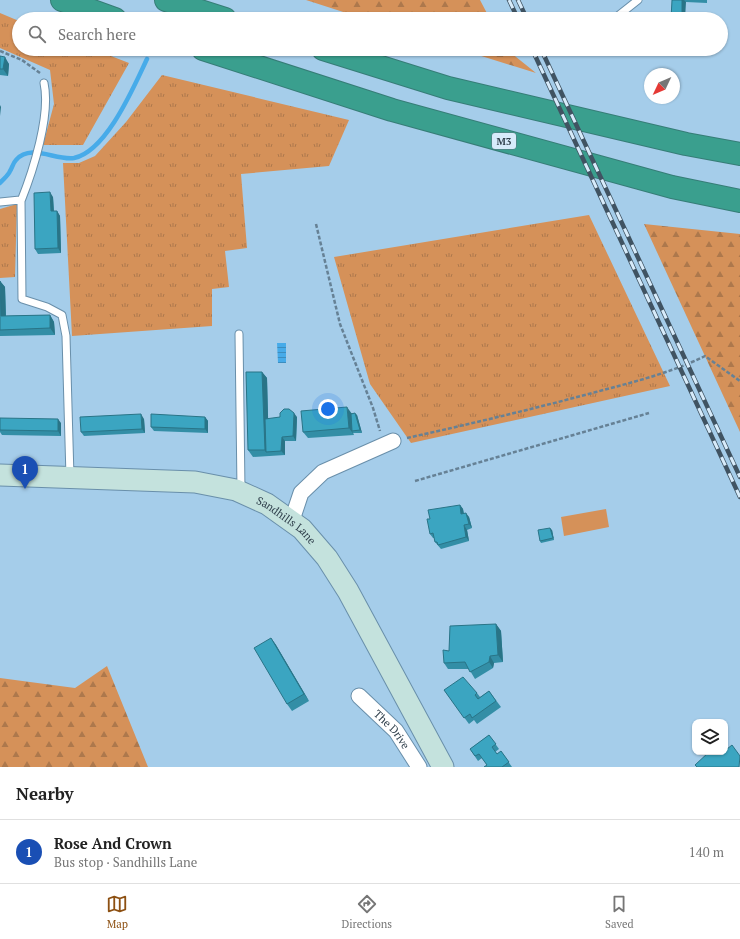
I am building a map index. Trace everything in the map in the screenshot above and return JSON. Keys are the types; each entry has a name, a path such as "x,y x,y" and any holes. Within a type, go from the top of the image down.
{"highway":[{"path":"62,0 95,12"},
{"path":"166,0 203,12"},
{"name":"M3","path":"225,56 392,110 672,187 740,201"},
{"path":"345,56 448,88 686,144 740,154"}],"main road":[{"name":"Sandhills Lane","path":"0,476 195,482 242,492 267,504 292,520 312,539 344,585 443,767"}],"street":[{"path":"292,520 301,493 323,472 389,443"},
{"name":"The Drive","path":"359,696 396,731 419,767"}],"lane":[{"path":"623,12 638,0"},
{"path":"44,83 46,92 45,113 34,162 21,201 22,299 47,307 62,315 66,336 70,477"},
{"path":"0,202 21,201"},
{"path":"239,334 242,492"}],"path":[{"path":"0,51 12,56"},
{"path":"12,56 22,60 40,73 44,83"},
{"path":"316,224 340,324 389,443 519,413 629,383 680,368 705,356 740,381"},
{"path":"415,481 649,413"}],"green space":[{"path":"306,0 480,0 486,12 343,12"},
{"path":"0,13 12,18 12,53 0,48"},
{"path":"18,56 111,56 129,63 83,145 43,145 54,104 50,70"},
{"path":"481,56 515,56 536,73"},
{"path":"162,75 349,120 329,166 241,174 247,248 225,251 229,287 212,289 212,326 72,336 63,163 79,163 95,156 126,122"},
{"path":"17,204 15,277 0,278 0,209"},
{"path":"589,215 670,386 411,443 370,384 334,257"},
{"path":"644,224 740,234 740,432"},
{"path":"606,509 609,527 564,536 561,517"},
{"path":"107,666 148,767 0,767 0,678 75,688"}],"water":[{"path":"277,343 286,343 286,363 278,363"}],"building":[{"path":"672,0 682,0 682,12 671,12"},
{"path":"0,56 5,57 3,69 0,69"},
{"path":"50,192 51,211 57,211 58,248 35,249 34,193"},
{"path":"0,281 1,316 50,315 50,328 0,330"},
{"path":"246,372 262,372 265,450 248,450"},
{"path":"347,407 349,428 303,432 301,411"},
{"path":"284,409 289,409 294,413 293,436 282,437 281,451 266,452 265,419 280,417 280,413"},
{"path":"355,413 360,430 352,431 351,414"},
{"path":"141,414 142,429 81,432 80,417"},
{"path":"151,414 205,417 205,429 151,427"},
{"path":"0,418 58,419 58,431 0,430"},
{"path":"460,505 461,514 466,513 469,524 464,525 466,537 438,545 437,542 435,542 433,533 430,534 427,519 430,519 428,510"},
{"path":"550,528 553,538 540,541 538,530"},
{"path":"496,624 498,655 490,656 489,662 470,672 465,662 444,663 443,650 449,651 450,626"},
{"path":"271,638 304,694 287,704 254,648"},
{"path":"463,677 477,693 475,695 478,699 489,691 496,701 472,718 470,714 464,718 444,690"},
{"path":"489,735 496,744 492,747 497,754 501,751 509,762 502,767 484,767 487,765 479,754 475,756 470,749"},
{"path":"732,745 740,756 739,767 697,767 695,765 706,755 728,755 728,748"}],"waterway":[{"path":"0,183 8,174 15,161 22,155 36,153 74,158 86,153 98,143 118,116 147,59"}],"railway":[{"path":"509,0 515,12"},
{"path":"518,0 524,12"},
{"path":"535,56 740,497"},
{"path":"544,56 740,477"}],"place":[{"name":"Rose And Crown","path":"25,489"}]}
